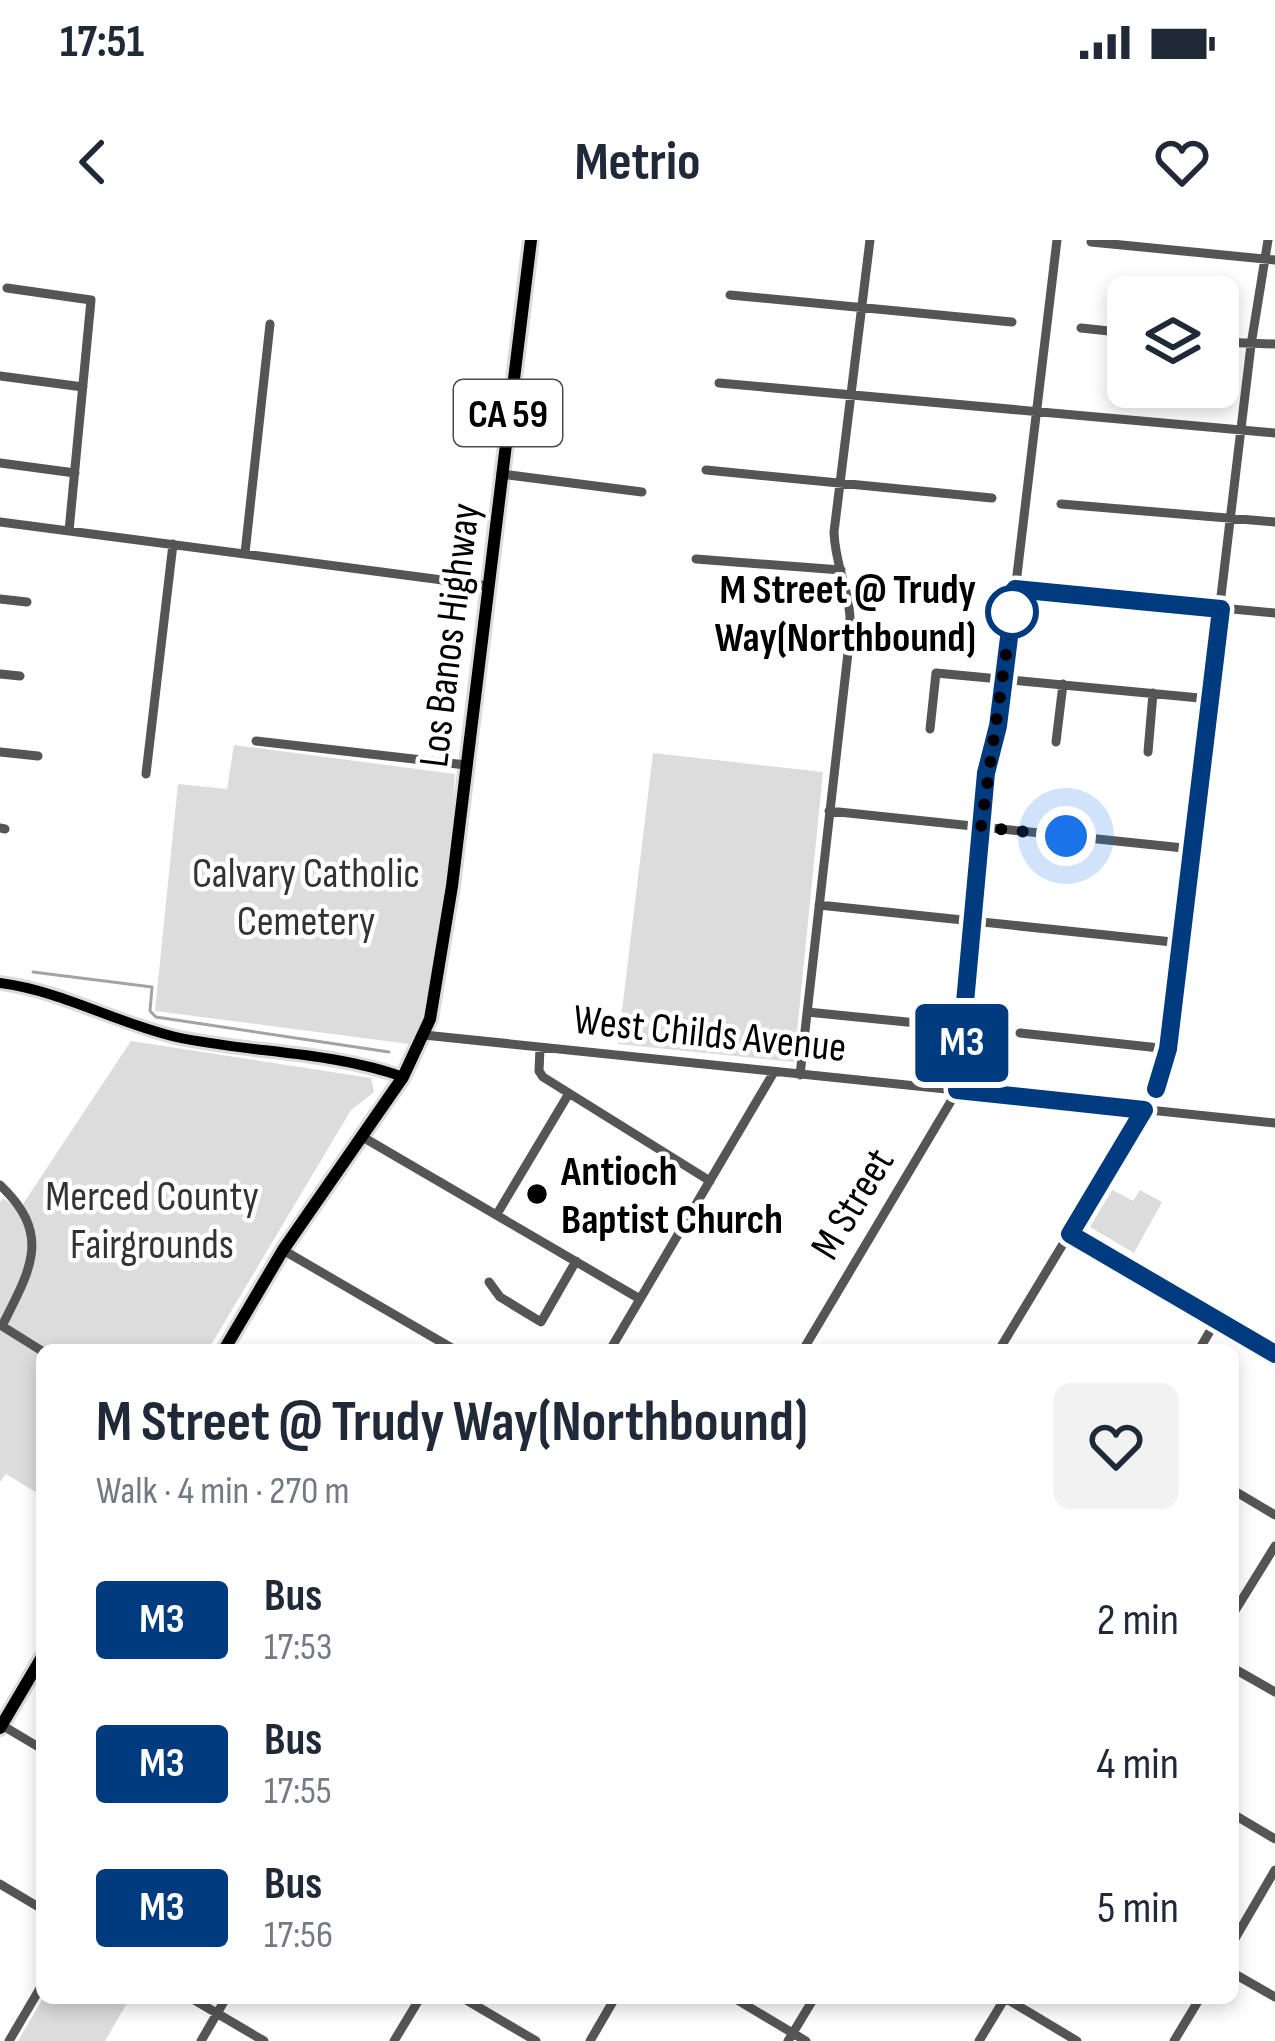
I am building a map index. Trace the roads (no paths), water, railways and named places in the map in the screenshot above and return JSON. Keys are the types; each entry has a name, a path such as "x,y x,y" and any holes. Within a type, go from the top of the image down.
{"highway":[{"name":"Los Banos Highway","path":"424,1035 444,945 531,240"},
{"name":"CA 59","path":"228,1344 283,1250 403,1077 424,1035"},
{"path":"1,1726 36,1667"}],"main road":[{"path":"0,983 51,993 183,1038 372,1067 403,1077"}],"street":[{"path":"800,1075 851,616 834,532 870,240"},
{"path":"957,1090 981,827 1004,679 1057,240"},
{"path":"1003,1344 1161,1080 1182,943 1251,345 1270,259 1268,240"},
{"path":"1091,242 1270,259"},
{"path":"7,289 91,300 69,530"},
{"path":"730,295 1012,322"},
{"path":"245,553 270,324"},
{"path":"1081,328 1107,331"},
{"path":"1239,344 1275,344"},
{"path":"0,376 83,388"},
{"path":"718,382 1275,434"},
{"path":"0,464 74,473"},
{"path":"706,470 992,498"},
{"path":"501,473 643,492"},
{"path":"1061,504 1275,522"},
{"path":"0,521 488,586"},
{"path":"146,774 173,544"},
{"path":"696,559 841,570"},
{"path":"1015,589 1275,613"},
{"path":"0,599 27,602"},
{"path":"930,729 936,673 1210,699"},
{"path":"0,674 20,676"},
{"path":"1057,742 1063,684"},
{"path":"1148,752 1154,693"},
{"path":"256,741 466,765"},
{"path":"0,752 38,756"},
{"path":"830,811 1192,849"},
{"path":"819,905 1182,943"},
{"path":"807,1012 927,1024"},
{"path":"1020,1033 1168,1049"},
{"name":"West Childs Avenue","path":"424,1035 1275,1123"},
{"path":"540,1048 543,1077 710,1181"},
{"path":"614,1344 774,1072"},
{"name":"M Street","path":"807,1344 957,1090"},
{"path":"497,1214 568,1095"},
{"path":"361,1136 640,1299"},
{"path":"0,1185 21,1207 34,1245 30,1270 2,1326 36,1347"},
{"path":"1070,1234 1275,1354"},
{"path":"283,1250 445,1344"},
{"path":"489,1282 500,1297 541,1322 576,1261"},
{"path":"1202,1344 1217,1319"},
{"path":"1239,1494 1275,1516"},
{"path":"1239,1604 1275,1546"},
{"path":"1239,1671 1275,1692"},
{"path":"1,1726 36,1746"},
{"path":"1239,1818 1275,1839"},
{"path":"1239,1932 1275,1870"},
{"path":"0,1884 36,1905"},
{"path":"1239,1976 1275,1997"},
{"path":"9,2041 36,1995"},
{"path":"201,2004 264,2041"},
{"path":"201,2041 222,2004"},
{"path":"394,2041 416,2004"},
{"path":"474,2004 536,2041"},
{"path":"590,2041 612,2004"},
{"path":"743,2004 790,2037 806,2041"},
{"path":"790,2037 810,2004"},
{"path":"980,2041 1002,2004"},
{"path":"1015,2004 1077,2041"},
{"path":"1174,2041 1196,2004"}],"waterway":[{"path":"33,972 152,987 150,1011 156,1017 389,1052"}],"place":[{"name":"M Street @ Trudy Way(Northbound)","path":"1012,612"},
{"name":"Antioch Baptist Church","path":"537,1194"}],"park label":[{"name":"Calvary Catholic Cemetery","path":"306,896"},
{"name":"Merced County Fairgrounds","path":"152,1219"}]}
